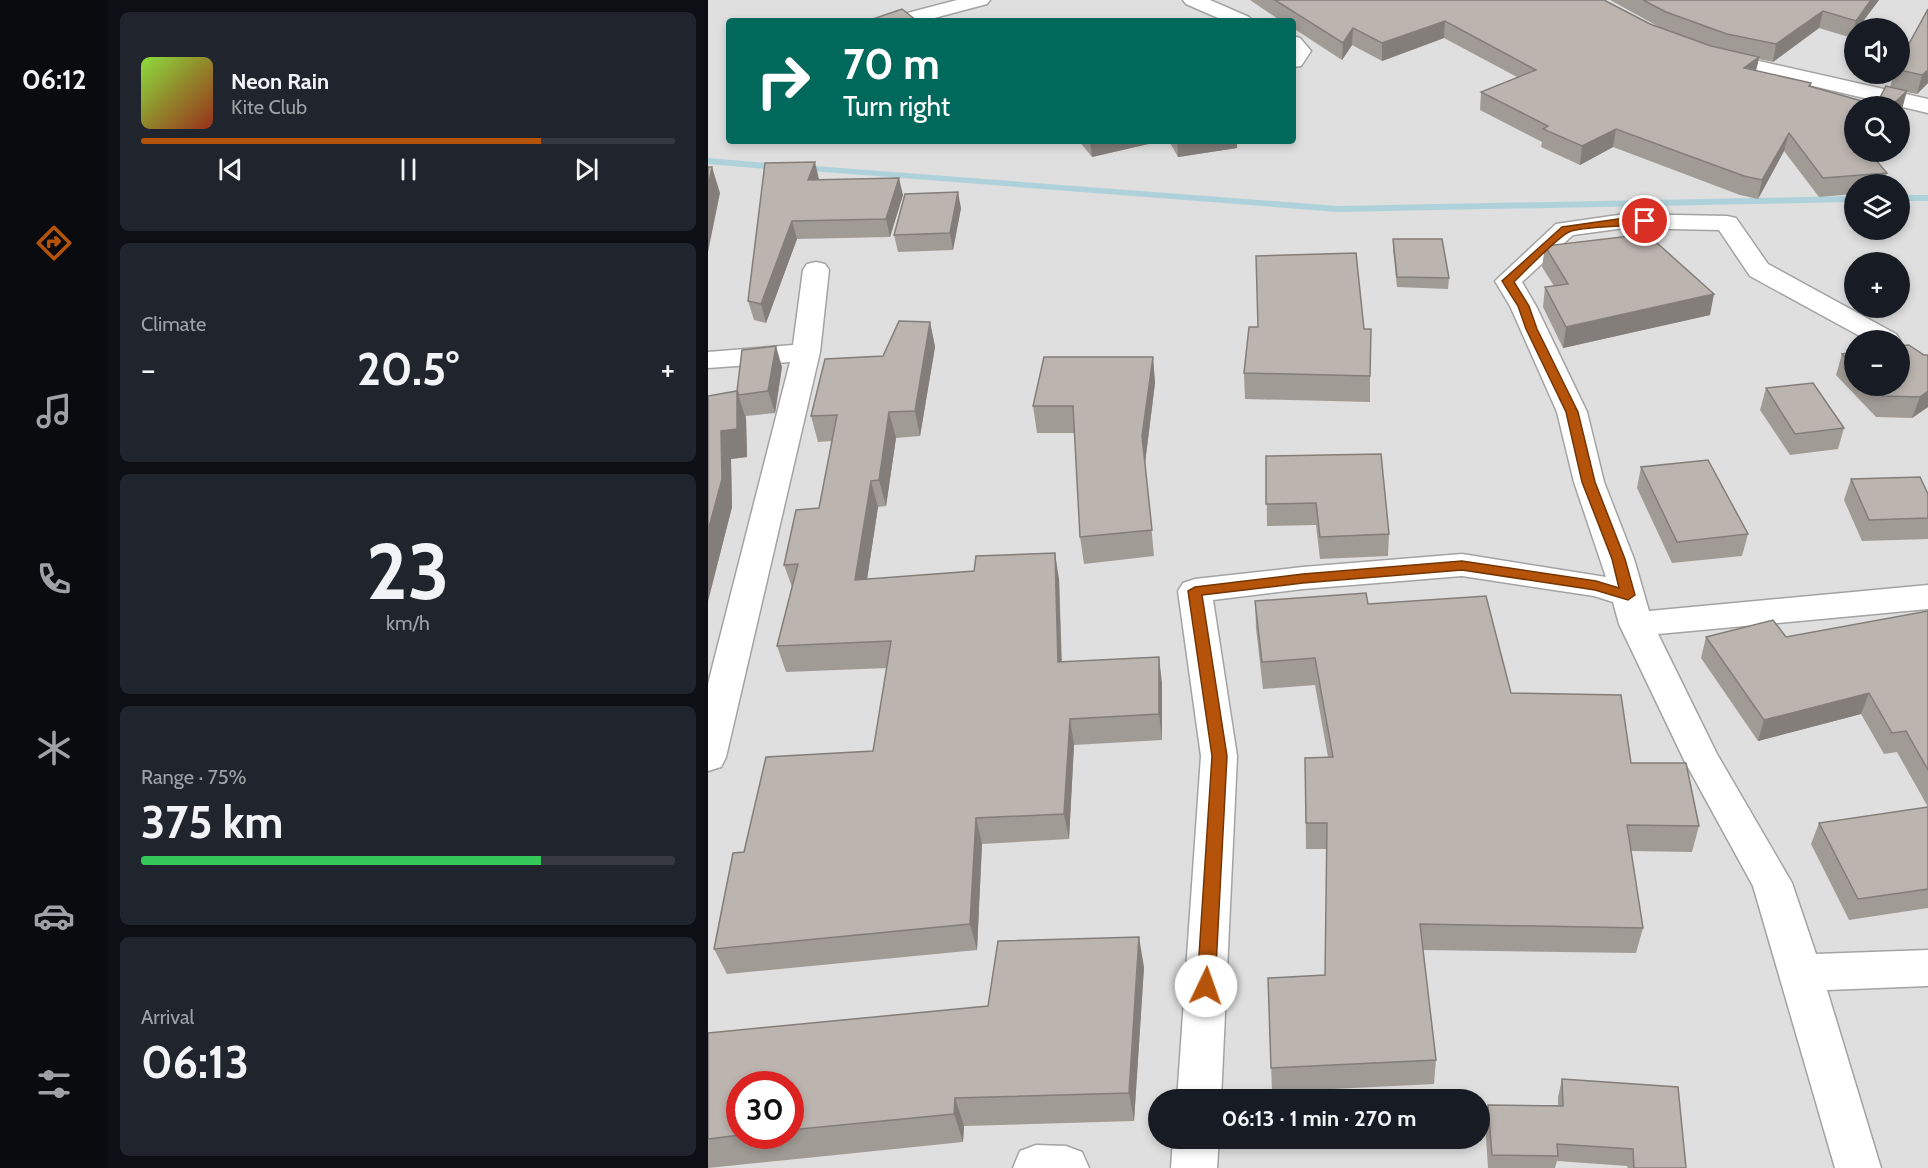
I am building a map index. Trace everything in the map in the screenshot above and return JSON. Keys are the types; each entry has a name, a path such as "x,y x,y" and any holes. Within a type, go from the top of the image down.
{"street":[{"path":"911,18 980,0"},
{"path":"1193,0 1235,18"},
{"path":"1695,50 1778,74 1928,106"},
{"path":"1835,85 1844,80"},
{"path":"1858,1168 1772,883 1702,760 1632,609 1618,559 1589,482 1572,412 1523,306 1508,281 1565,229 1625,221 1727,223 1759,270 1868,330"},
{"path":"710,742 806,352 816,270"},
{"path":"708,360 806,352"},
{"path":"1200,1089 1219,756 1195,591 1303,578 1462,565 1596,585 1632,609 1928,597"},
{"path":"1801,973 1928,968"},
{"path":"1194,1168 1195,1149"}],"shaded area":[{"path":"708,0 1928,0 1928,1168 708,1168"}],"building":[{"path":"1275,0 1604,0 1650,24 1711,46 1759,57 1744,68 1811,83 1809,86 1844,96 1844,162 1878,162 1887,173 1844,174 1844,176 1823,178 1789,133 1762,180 1744,176 1616,129 1582,146 1543,129 1548,126 1481,92 1536,70 1445,21 1382,43 1353,28 1343,43"},
{"path":"1643,0 1871,0 1858,18 1846,18 1823,11 1776,44 1727,34 1666,12"},
{"path":"902,9 913,18 876,18"},
{"path":"1928,9 1928,70 1922,75 1910,72 1910,42"},
{"path":"1886,86 1907,91 1902,96 1881,96"},
{"path":"815,162 808,180 899,178 886,219 792,221 761,304 748,301 765,163"},
{"path":"708,167 712,167 708,187"},
{"path":"958,192 950,233 894,235 905,194"},
{"path":"1647,234 1714,294 1566,327 1545,287 1568,284 1545,246"},
{"path":"1393,239 1442,239 1449,278 1397,277"},
{"path":"1356,253 1364,329 1371,329 1370,376 1244,373 1249,327 1258,327 1256,256"},
{"path":"899,321 930,322 915,411 889,412 879,480 871,481 855,580 974,571 976,556 1055,553 1058,662 1159,657 1159,714 1070,719 1064,814 976,818 970,924 714,949 733,853 744,852 766,757 873,751 891,641 777,646 798,564 784,565 796,510 819,508 837,415 811,416 825,359 883,356"},
{"path":"776,346 768,391 739,395 737,391 742,350"},
{"path":"1910,346 1924,355 1928,355 1928,391 1920,397 1883,396 1910,396"},
{"path":"1044,357 1153,357 1142,436 1152,530 1080,537 1073,406 1033,406"},
{"path":"1813,383 1844,428 1795,434 1766,388"},
{"path":"737,391 737,429 721,431 722,479 708,531 708,396"},
{"path":"1381,454 1389,534 1320,537 1316,503 1266,504 1266,456"},
{"path":"1708,460 1748,534 1677,542 1641,467"},
{"path":"1920,477 1928,494 1928,518 1869,520 1851,479"},
{"path":"1366,593 1368,604 1486,596 1511,693 1621,695 1631,763 1686,763 1699,826 1627,825 1643,928 1420,924 1436,1060 1271,1068 1268,978 1325,975 1327,823 1306,823 1305,758 1333,757 1315,658 1262,662 1255,601"},
{"path":"1928,611 1928,770 1906,731 1892,733 1869,693 1764,720 1706,637 1773,620 1786,637"},
{"path":"1928,807 1928,889 1858,899 1819,823"},
{"path":"1139,937 1129,1093 955,1098 954,1114 804,1129 804,1071 726,1071 726,1137 708,1139 708,1033 988,1006 998,941"},
{"path":"1562,1079 1678,1087 1686,1168 1634,1168 1633,1149 1557,1144 1558,1156 1492,1155 1490,1105 1563,1106"}],"waterway":[{"path":"708,161 780,167"},
{"path":"801,168 1338,209 1844,199"},
{"path":"1910,198 1928,198"}],"route":[{"path":"1206,986 1219,756 1195,591 1303,578 1462,565 1596,585 1628,595 1618,559 1589,482 1572,412 1523,306 1508,281 1565,229 1625,221 1645,221"}]}
